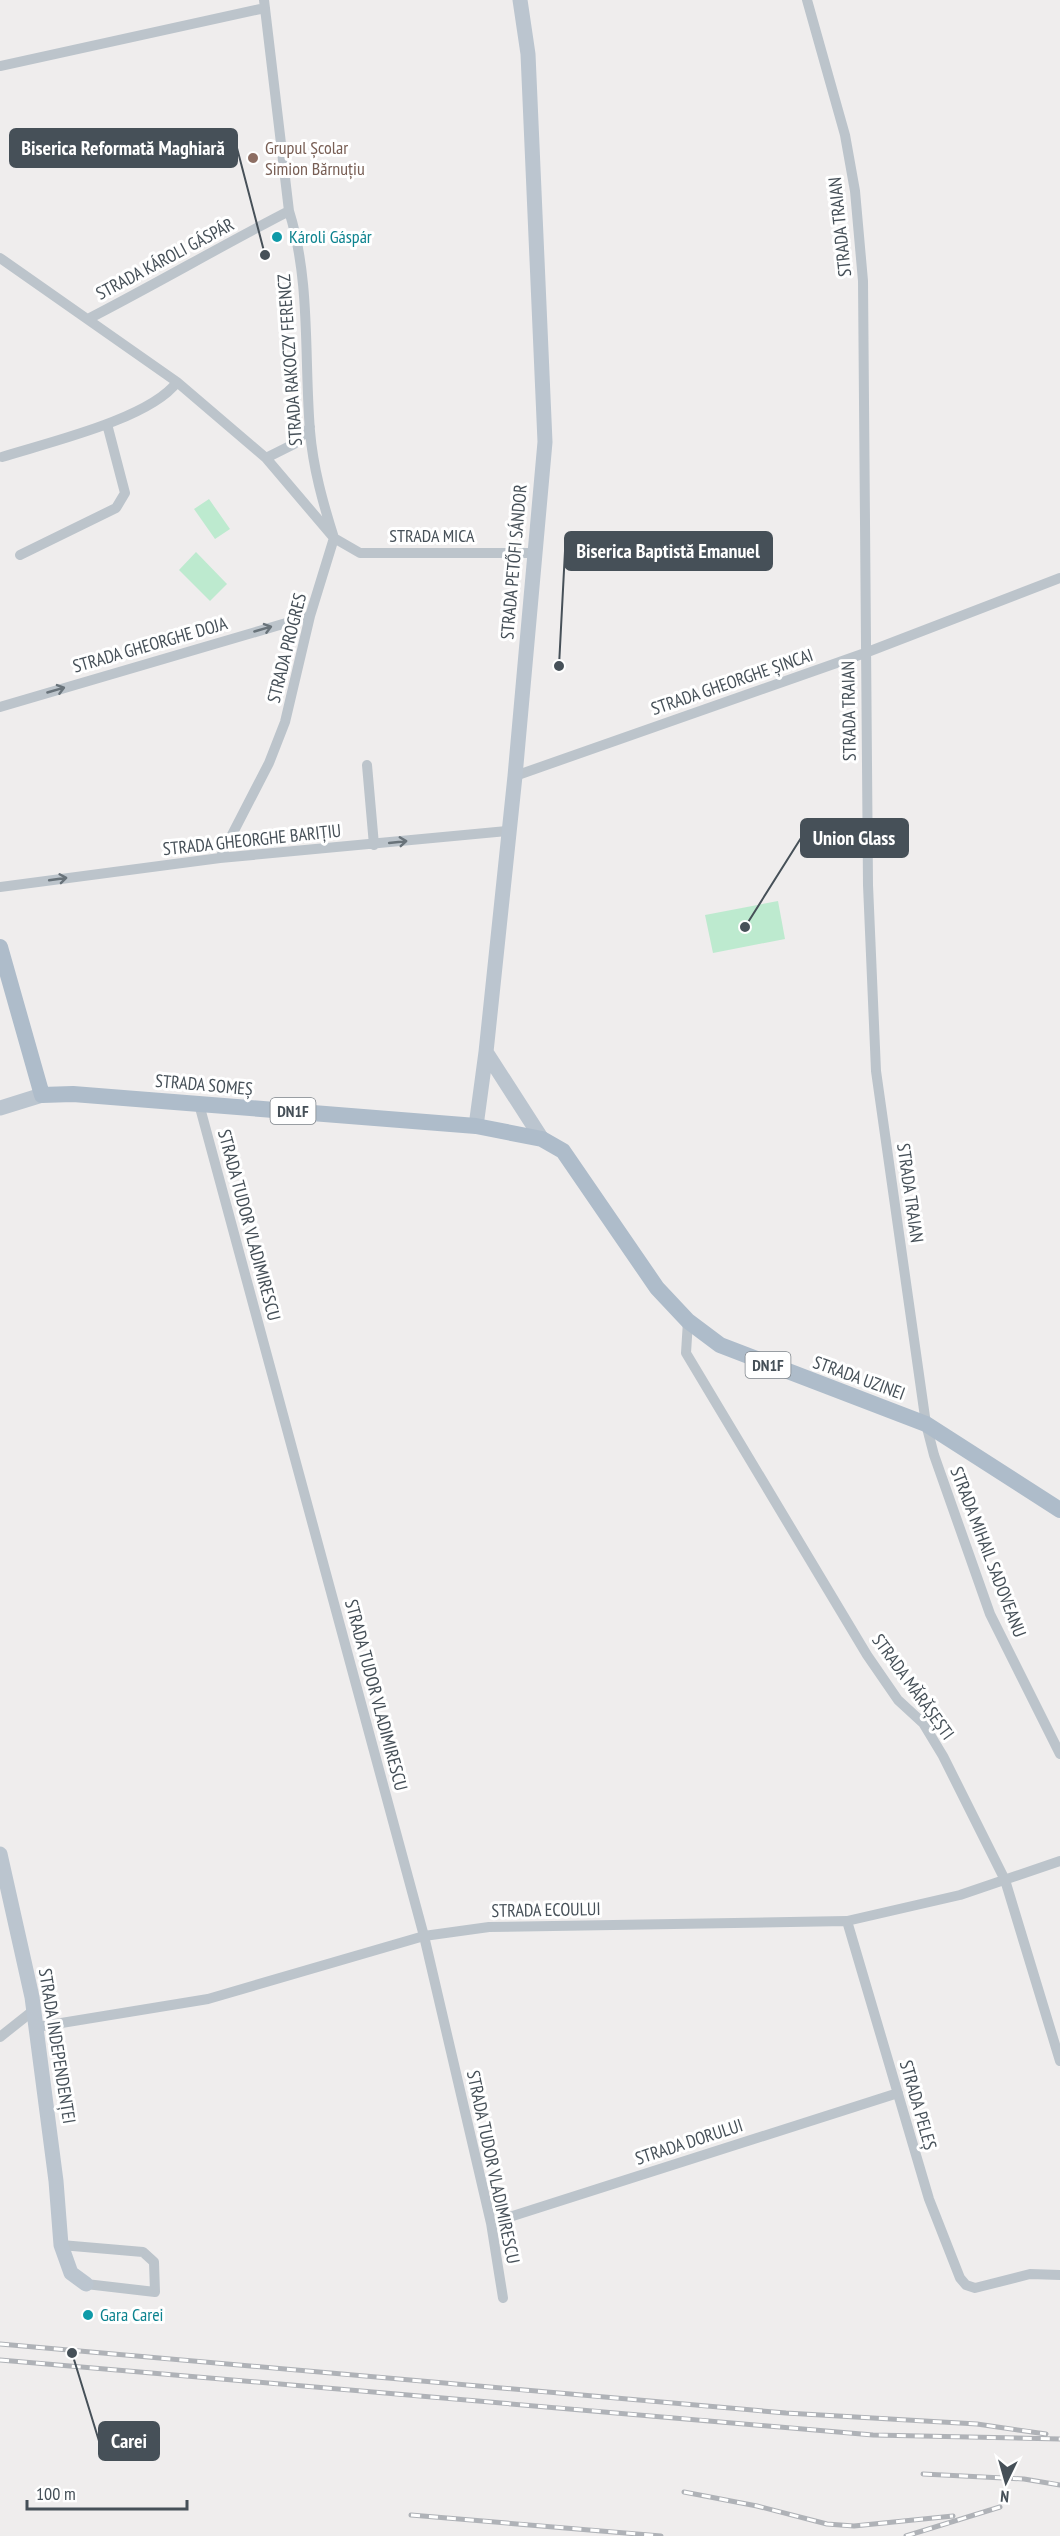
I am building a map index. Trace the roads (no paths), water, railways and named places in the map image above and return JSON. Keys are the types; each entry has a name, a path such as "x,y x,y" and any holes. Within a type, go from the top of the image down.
{"main road":[{"name":"STRADA PETŐFI SÁNDOR","path":"476,1126 486,1052 507,831 515,776 544,442 543,365 528,54 520,0"},
{"path":"0,947 5,983 42,1095 0,1108"},
{"path":"486,1052 542,1139"},
{"name":"STRADA SOMEȘ","path":"42,1095 73,1094 476,1126 542,1139"},
{"name":"STRADA UZINEI","path":"542,1139 563,1151 657,1288 688,1321 720,1345 926,1424 1060,1510"},
{"name":"STRADA INDEPENDENȚEI","path":"0,1854 37,2027 57,2181 61,2245 71,2273 86,2284"}],"street":[{"name":"STRADA TRAIAN","path":"807,0 845,135 855,191 863,281 868,885 876,1071 926,1424"},
{"path":"0,66 265,4"},
{"name":"STRADA RAKOCZY FERENCZ","path":"265,4 289,211 300,244 310,427 318,484 334,538"},
{"name":"STRADA KÁROLI GÁSPÁR","path":"88,319 180,272 225,244 289,211"},
{"path":"0,258 177,382 266,458 334,538"},
{"path":"2,457 106,424 169,393 177,382"},
{"path":"20,555 116,508 122,502 124,494 106,424"},
{"path":"266,458 294,444 310,427"},
{"name":"STRADA MICA","path":"334,538 360,552 535,554"},
{"name":"STRADA PROGRES","path":"220,858 269,763 285,722 310,616 334,538"},
{"name":"STRADA GHEORGHE ȘINCAI","path":"515,776 865,653 1060,578"},
{"name":"STRADA GHEORGHE DOJA","path":"0,707 310,616"},
{"path":"367,765 374,845"},
{"name":"STRADA GHEORGHE BARIȚIU","path":"0,887 220,858 507,831"},
{"name":"STRADA TUDOR VLADIMIRESCU","path":"199,1104 424,1936 490,2223 503,2298"},
{"name":"STRADA MĂRĂȘEȘTI","path":"688,1321 686,1353 867,1654 898,1700 923,1723 933,1739 1005,1880 1060,2061"},
{"name":"STRADA MIHAIL SADOVEANU","path":"926,1424 934,1455 990,1614 1060,1754"},
{"name":"STRADA ECOULUI","path":"37,2027 208,1999 424,1936 489,1927 847,1921 960,1895 1060,1861"},
{"name":"STRADA PELEȘ","path":"847,1921 929,2199 960,2277 966,2285 975,2288 1030,2274 1060,2275"},
{"path":"0,2037 34,2010"},
{"name":"STRADA DORULUI","path":"490,2223 898,2093"},
{"name":"STRADA INDEPENDENȚEI","path":"61,2245 143,2252 154,2262 155,2292 86,2284"}],"railway":[{"path":"0,2344 786,2413 977,2424 1046,2434"},
{"path":"0,2360 873,2435 1060,2439"},
{"path":"923,2474 1024,2479 1060,2485"},
{"path":"684,2492 757,2506 827,2524 854,2526 953,2516"},
{"path":"906,2536 1000,2507"},
{"path":"411,2515 661,2536"}],"place":[{"name":"Grupul Școlar Simion Bărnuțiu","path":"253,158"},
{"name":"Károli Gáspár","path":"277,237"},
{"name":"Biserica Reformată Maghiară","path":"265,255"},
{"name":"Biserica Baptistă Emanuel","path":"559,666"},
{"name":"Union Glass","path":"745,927"},
{"name":"Gara Carei","path":"88,2315"},
{"name":"Carei","path":"72,2353"}]}
